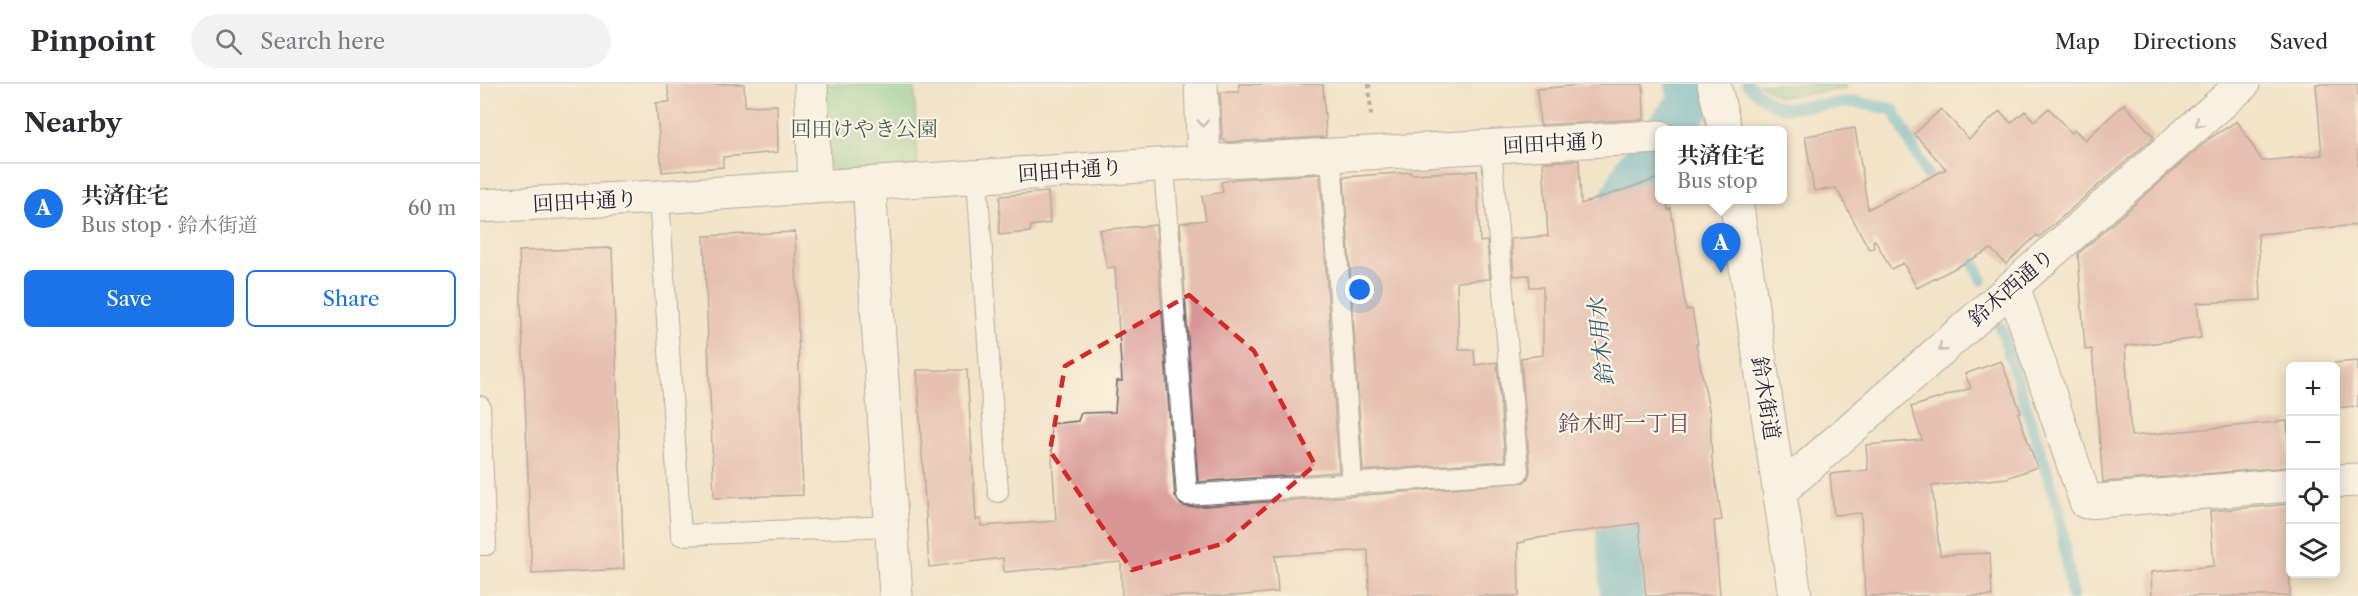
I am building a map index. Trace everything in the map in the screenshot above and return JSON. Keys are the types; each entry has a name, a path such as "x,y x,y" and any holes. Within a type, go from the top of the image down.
{"street":[{"path":"811,84 815,187"},
{"path":"1201,84 1204,162"},
{"path":"1714,84 1724,126"},
{"name":"鈴木西通り","path":"1780,491 2243,84"},
{"name":"回田中通り","path":"480,206 659,197 1164,164 1655,137"},
{"path":"869,184 896,596"},
{"name":"鈴木街道","path":"1737,204 1796,596"},
{"path":"2013,286 2086,502 2286,485"},
{"path":"2340,481 2358,480"}],"lane":[{"path":"1164,164 1187,495 1518,472 1491,146"},
{"path":"1331,155 1352,484"},
{"path":"977,177 998,492"},
{"path":"659,197 681,535 891,526"},
{"path":"480,406 486,545 480,545"}],"highlighted area":[{"path":"1189,295 1254,351 1315,465 1225,543 1132,570 1050,451 1065,366"}],"green space":[{"name":"回田けやき公園","path":"818,84 914,84 918,166 842,173 829,167"},
{"path":"1760,84 1845,84 1846,89 1779,97"}],"building":[{"path":"667,84 744,84 745,106 777,105 778,152 723,157 723,167 662,172 656,103 670,102"},
{"path":"1239,84 1323,84 1326,137 1227,142 1222,139 1220,92 1239,92"},
{"path":"1592,84 1643,84 1644,119 1540,125 1537,89"},
{"path":"2316,84 2358,84 2358,225 2258,234 2261,300 2197,303 2201,338 2125,346 2131,436 2286,421 2286,467 2103,482 2092,349 2085,350 2078,254 2210,138 2237,121 2262,161 2322,155"},
{"path":"2124,104 2154,137 2039,237 2037,235 2006,264 1991,249 1917,288 1903,263 1891,269 1875,240 1873,241 1874,248 1869,249 1836,188 1814,191 1805,136 1855,128 1868,209 1946,169 1914,134 1941,109 1969,139 2000,111 2011,123 2025,111 2034,121 2049,108 2071,133 2075,130 2085,140"},
{"path":"1579,160 1581,204 1655,179 1655,204 1667,204 1668,210 1671,209 1686,310 1692,309 1698,344 1696,344 1710,414 1712,460 1722,520 1714,521 1720,596 1646,596 1639,523 1525,540 1525,542 1518,543 1519,596 1369,596 1368,550 1275,556 1278,592 1234,596 1122,596 1121,562 1004,572 1003,558 929,567 917,370 967,370 976,520 981,519 981,526 1056,521 1050,424 1078,421 1081,413 1115,412 1117,381 1122,381 1115,267 1107,268 1099,230 1156,225 1175,496 1181,505 1188,507 1353,496 1524,482 1530,471 1521,358 1543,355 1543,287 1530,287 1529,275 1514,276 1511,239 1548,236 1543,162"},
{"path":"1477,171 1480,242 1487,241 1490,279 1457,282 1459,350 1474,350 1475,365 1497,362 1505,461 1363,471 1344,177 1411,172 1411,174"},
{"path":"1320,174 1339,472 1198,482 1180,223 1206,220 1202,196 1223,192 1221,182 1235,179"},
{"path":"1048,192 1050,223 1031,226 1030,232 999,235 1000,196"},
{"path":"795,232 803,495 714,498 704,236"},
{"path":"612,248 624,569 532,574 519,251"},
{"path":"2001,361 2021,412 2018,413 2037,467 2007,478 1932,486 1940,555 1990,553 1992,596 1865,596 1861,513 1834,515 1830,474 1868,470 1866,445 1922,440 1911,407 1971,388 1965,374"},
{"path":"2358,361 2358,406 2340,408 2340,362"},
{"path":"2286,504 2286,578 2290,578 2290,596 2152,596 2151,572 2214,566 2210,511"}],"waterway":[{"name":"鈴木用水","path":"1671,126 1691,102 1687,84"},
{"path":"1747,84 1770,103 1782,108 1855,102 1893,109 1936,192"},
{"name":"鈴木用水","path":"1601,243 1636,171 1655,148"},
{"path":"1964,244 1982,280"},
{"path":"2001,328 2059,510 2072,596"},
{"name":"鈴木用水","path":"1614,466 1622,596"}],"place":[{"name":"共済住宅","path":"1721,273"}],"district":[{"name":"鈴木町一丁目","path":"1624,423"}]}
